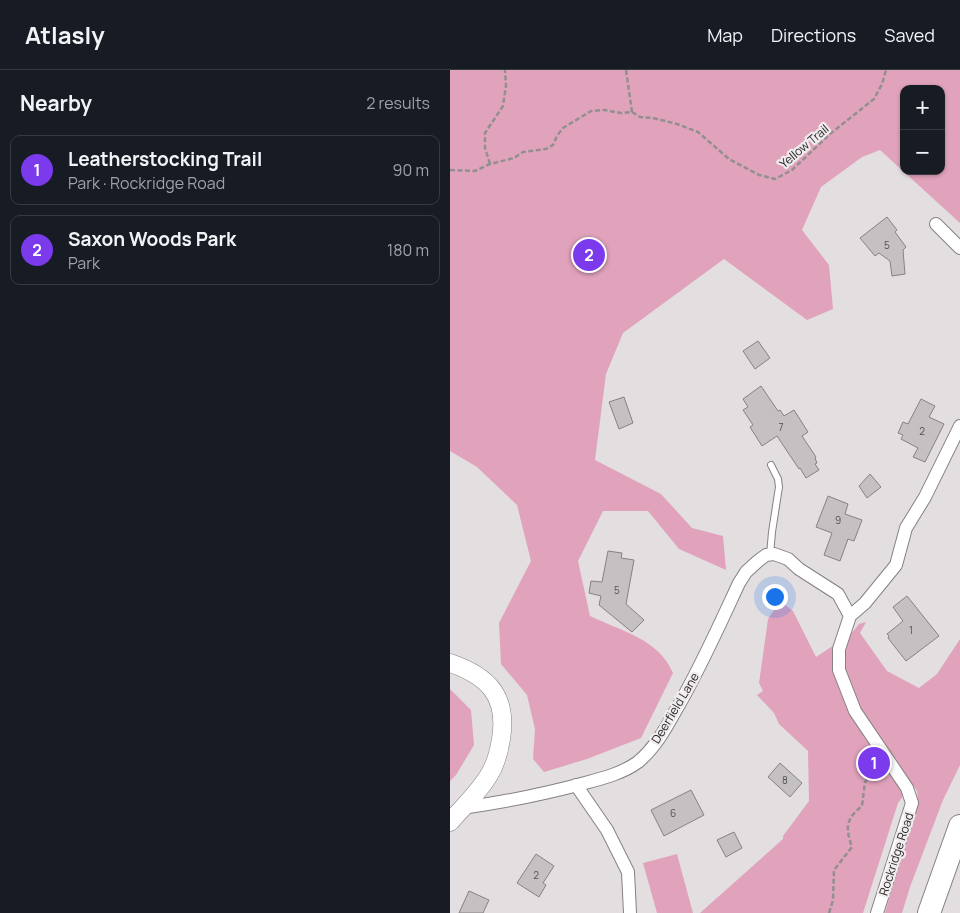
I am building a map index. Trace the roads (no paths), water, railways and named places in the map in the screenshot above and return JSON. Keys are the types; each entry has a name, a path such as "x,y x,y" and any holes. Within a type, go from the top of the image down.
{"highway":[{"path":"930,913 960,826"}],"street":[{"path":"936,224 960,248"},
{"path":"772,555 788,559 798,569 838,594 850,616 865,603 896,565 906,528 925,497 960,426"},
{"name":"Deerfield Lane","path":"462,808 512,800 576,785 613,775 637,763 647,754 666,729 684,698 738,583 758,561 772,555"},
{"name":"Rockridge Road","path":"850,616 839,649 839,670 855,711 908,788 912,803 877,913"},
{"path":"450,662 476,674 487,682 502,708 503,728 496,761 489,776 450,822"},
{"path":"576,785 606,830 628,872 630,913"}],"lane":[{"path":"770,465 778,479 779,487 772,532 772,555"}],"place":[{"name":"Saxon Woods Park","path":"589,255"},
{"name":"Leatherstocking Trail","path":"874,763"}]}
